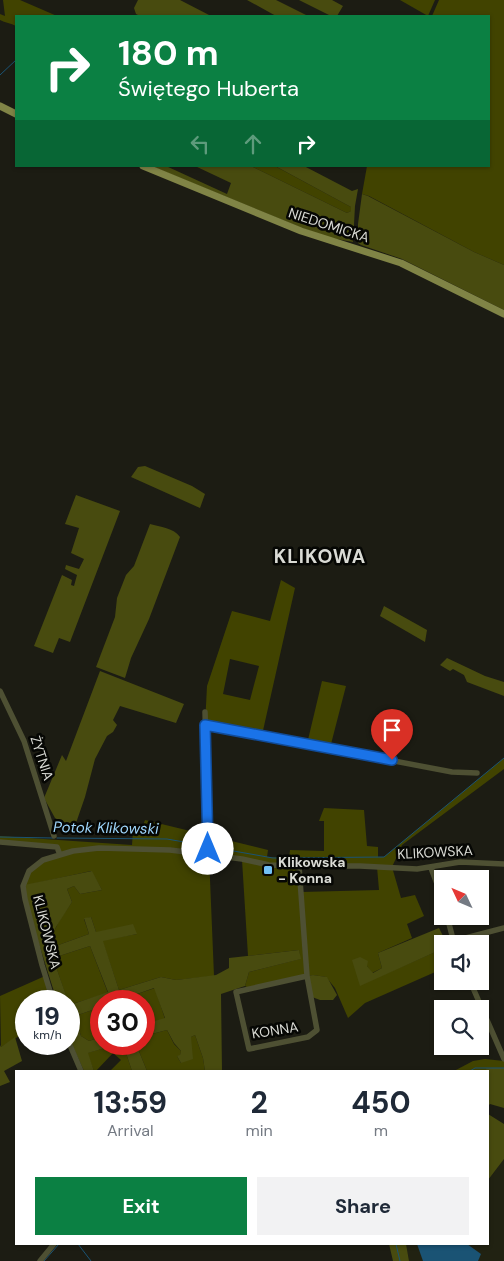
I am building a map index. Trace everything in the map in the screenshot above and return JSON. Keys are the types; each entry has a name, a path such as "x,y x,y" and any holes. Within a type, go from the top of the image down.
{"main road":[{"path":"0,106 15,114"},
{"name":"NIEDOMICKA","path":"146,167 301,231 401,263 504,314"}],"street":[{"name":"ŻYTNIA","path":"0,691 24,741 54,836"},
{"path":"205,712 209,849"},
{"path":"205,725 452,772 477,773"},
{"path":"0,842 57,847 60,855"},
{"name":"KLIKOWSKA","path":"50,990 24,899 23,886 29,871 36,864 73,851 99,848 209,849 270,865 299,866 431,868 460,862 504,864"},
{"name":"KONNA","path":"299,866 307,976 318,1030 308,1037 249,1049 236,992 307,976"},
{"path":"431,868 434,876"},
{"path":"479,935 504,928"},
{"path":"474,990 504,1059"},
{"path":"74,1055 81,1070"},
{"path":"40,1261 53,1245"}],"shaded area":[{"path":"3,0 20,0 55,15 15,15 15,26 0,20 0,14 5,16"},
{"path":"138,0 180,0 209,15 138,15 134,8"},
{"path":"247,0 276,0 306,15 274,15"},
{"path":"299,0 332,0 343,6 338,15 329,15"},
{"path":"400,0 435,0 428,15"},
{"path":"439,0 504,0 504,265 474,252 362,194 367,167 490,167 490,15 432,15"},
{"path":"153,167 168,167 227,194 231,183 197,167 253,167 347,213 351,211 351,207 277,167 306,167 352,191 358,189 353,242 331,238"},
{"path":"253,167 277,167 351,207 351,211 347,213"},
{"path":"362,194 474,252 504,265 504,310 402,259 358,243 358,224"},
{"path":"145,466 192,486 205,494 200,508 131,477 138,467"},
{"path":"76,495 120,511 70,642 59,638 53,653 34,646 62,575 72,580 71,585 74,586 77,575 65,569 66,565 79,569 84,559 71,553 79,528 65,524"},
{"path":"150,524 171,530 180,537 149,619 131,658 125,678 96,667 115,617 117,598 126,575 134,566"},
{"path":"281,580 295,588 262,735 205,725 207,686 232,611 270,621","holes":["230,659 259,666 250,700 223,694"]},
{"path":"384,606 427,630 425,642 380,616"},
{"path":"447,658 485,676 504,682 504,696 467,682 464,675 453,669 450,671 440,665"},
{"path":"100,671 184,704 176,723 120,706 113,720 117,725 113,732 107,736 95,759 76,823 69,826 55,818 44,798 62,755 66,761"},
{"path":"322,681 346,686 330,748 307,744"},
{"path":"504,758 504,769 402,845 392,867 401,898 415,895 424,916 407,924 412,938 378,953 382,968 372,973 367,966 360,985 434,953 434,973 365,1003 348,1018 335,988 326,977 313,975 250,989 245,986 249,972 300,959 299,950 248,956 242,860 209,855 214,976 176,980 161,977 119,990 102,940 137,934 96,932 91,917 84,919 89,934 53,947 52,941 55,929 72,902 67,889 74,886 80,894 102,890 91,871 23,886 35,864 60,855 57,847 0,842 0,836 132,845 133,831 141,831 145,820 268,850 267,857 289,858 290,850 324,851 324,821 319,821 324,808 364,810 367,846 378,847 378,857 384,857","holes":["299,866 377,867 379,890 301,892"]},
{"path":"92,871 102,890 80,894 74,886 67,889 72,902 56,927 51,940 53,947 89,934 84,918 91,917 96,932 133,924 137,934 103,941 119,990 107,990 90,946 53,958 64,990 54,990 31,919 24,885"},
{"path":"439,928 442,935 434,935 434,953 360,986 352,960 360,957 368,961 367,966 373,973 382,968 378,953"},
{"path":"90,946 107,990 90,990 90,999 80,1002 80,990 64,990 53,958"},
{"path":"299,950 301,959 249,972 245,986 221,994 222,1070 205,1070 195,1035 191,1037 193,1059 181,1063 177,1056 180,1055 181,1051 167,1030 155,1033 155,1021 165,1018 154,988 148,990 119,990 161,977 176,980 216,975 229,968 229,958"},
{"path":"45,976 49,990 15,990 15,1039 1,1047 0,996"},
{"path":"307,976 327,977 337,995 333,1000 320,1000 312,997"},
{"path":"155,988 165,1019 155,1021 155,990 149,990"},
{"path":"90,998 90,1011 80,1014 80,1002"},
{"path":"90,1011 90,1041 81,1036 80,1014"},
{"path":"167,1030 174,1044 181,1051 180,1056 177,1056 181,1063 191,1037 195,1035 205,1070 147,1070 140,1055 155,1055 155,1033"},
{"path":"80,1033 81,1036 90,1041 90,1052 88,1053 94,1070 84,1070 77,1055 80,1055"},
{"path":"15,1037 15,1055 20,1055 22,1061 4,1071 10,1082 0,1086 0,1045 1,1047"},
{"path":"90,1052 90,1055 111,1055 97,1070 94,1070 87,1053"},
{"path":"115,1055 127,1055 132,1070 111,1070 121,1060"},
{"path":"127,1055 140,1055 147,1070 132,1070"},
{"path":"485,1059 504,1061 504,1068 456,1070 473,1061"},
{"path":"486,1068 504,1068 504,1108 489,1105 489,1070 486,1070"},
{"path":"489,1115 504,1124 504,1159 489,1179"},
{"path":"504,1159 504,1261 409,1261 406,1245 489,1245 489,1179"},
{"path":"389,1245 406,1245 409,1261 393,1261"}],"water":[{"path":"417,1245 468,1245 481,1254 478,1261 423,1261"}],"waterway":[{"path":"0,75 15,61"},
{"name":"Potok Klikowski","path":"211,847 273,858 384,857 504,758"},
{"name":"Potok Klikowski","path":"0,837 53,838"},
{"name":"Potok Klikowski","path":"57,838 167,839 207,846"},
{"path":"472,1070 475,1068 504,1068"},
{"path":"44,1261 58,1245"},
{"path":"79,1245 91,1261"},
{"path":"396,1245 400,1261"}],"place":[{"name":"Klikowska - Konna","path":"268,870"}],"district":[{"name":"KLIKOWA","path":"320,556"}],"route":[{"path":"208,849 205,725 392,760"}]}
